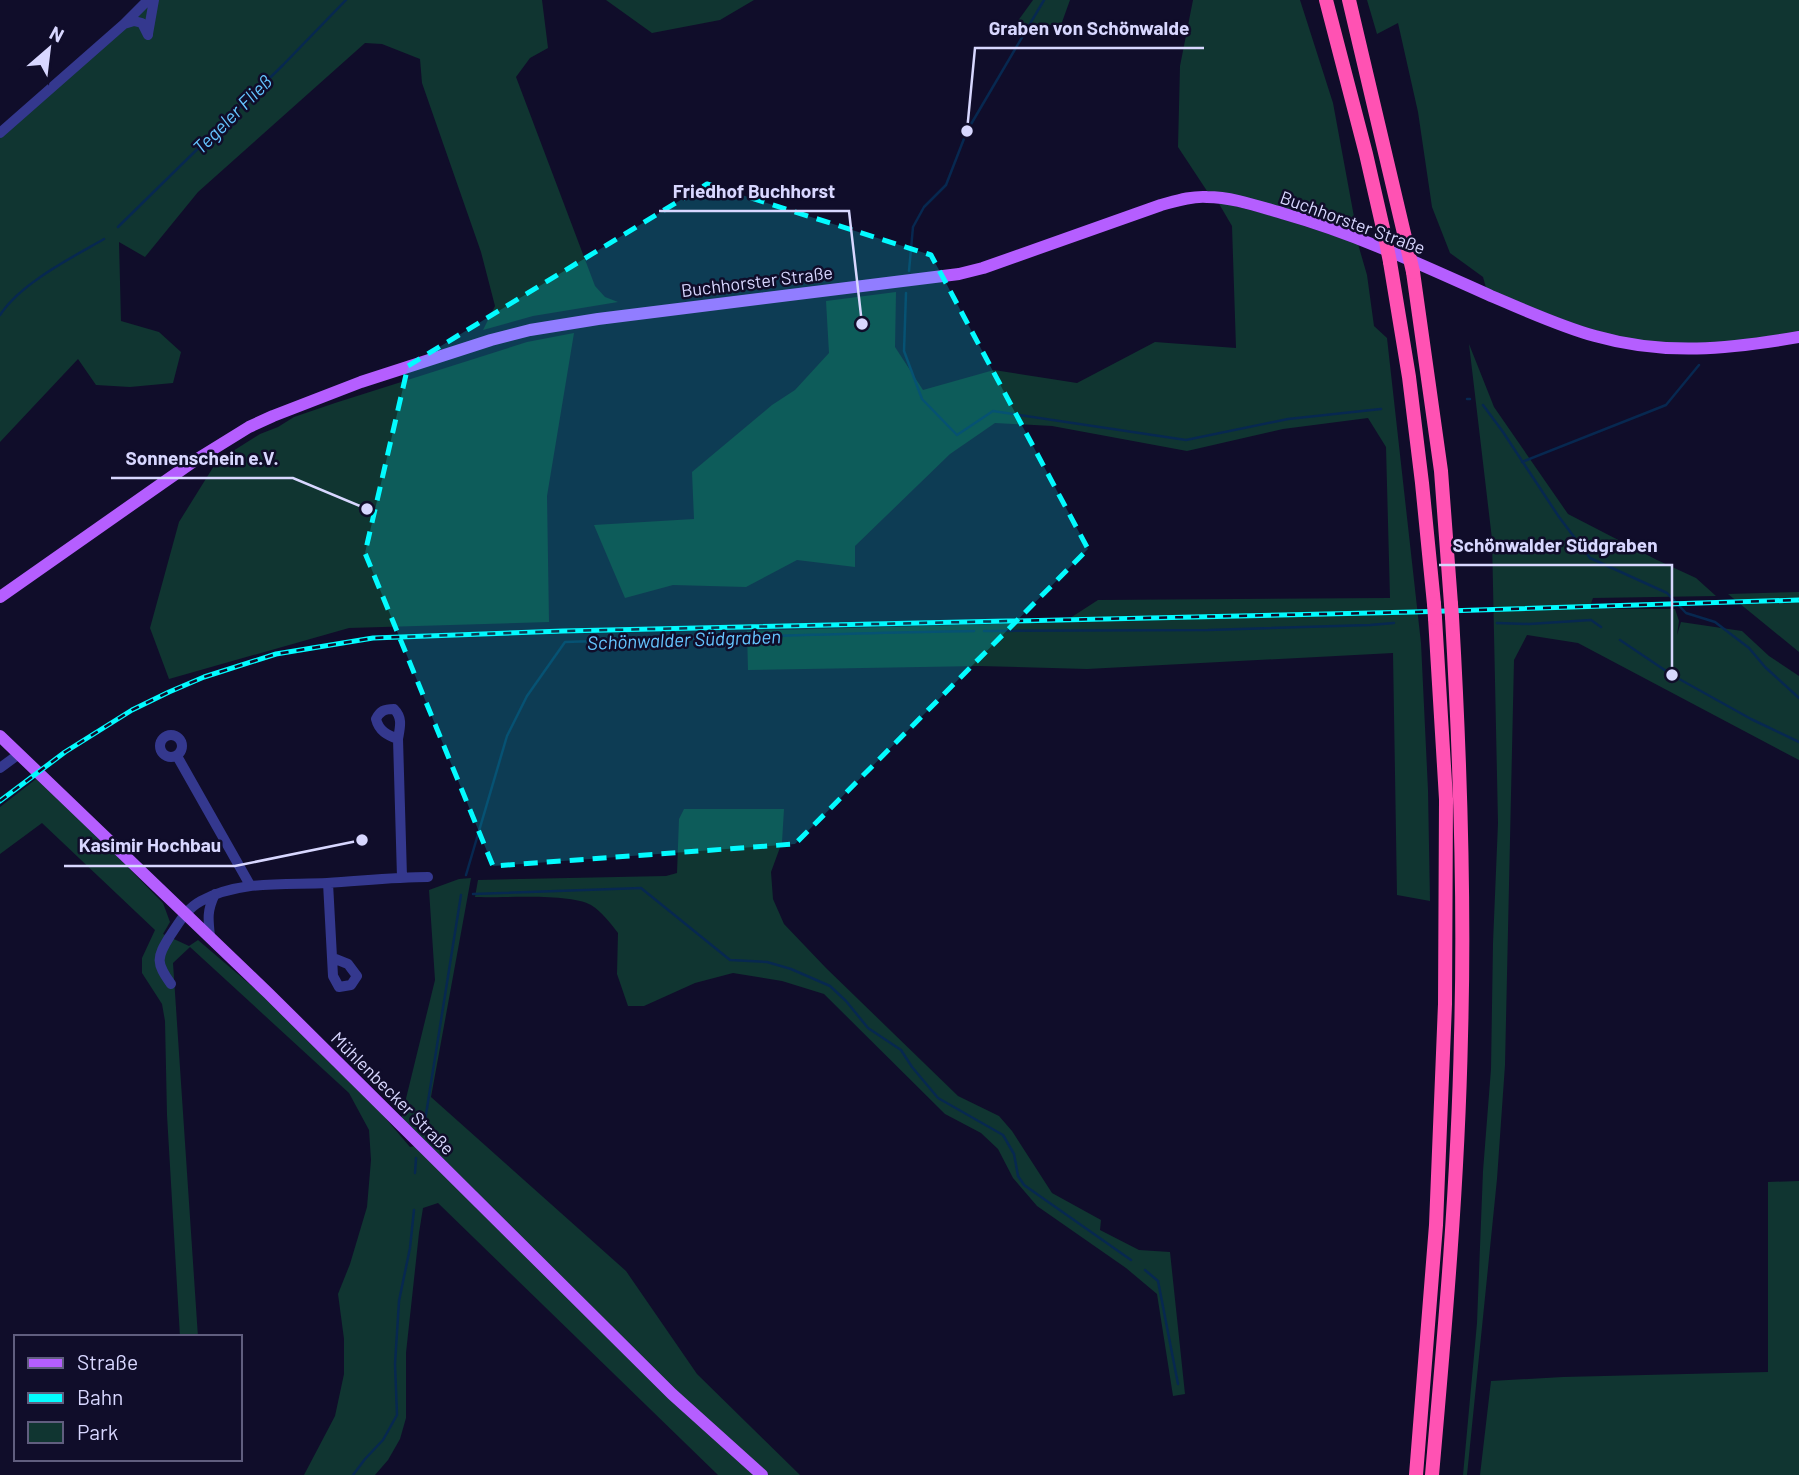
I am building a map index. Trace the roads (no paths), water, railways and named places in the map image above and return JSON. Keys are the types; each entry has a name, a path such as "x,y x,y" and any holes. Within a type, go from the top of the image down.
{"highway":[{"path":"1326,0 1366,154 1390,262 1411,391 1435,611 1446,799 1445,1004 1436,1225 1416,1475"},
{"path":"1349,0 1413,272 1441,471 1460,751 1463,916 1461,1037 1450,1273 1432,1475"}],"main road":[{"name":"Buchhorster Straße","path":"0,597 233,437 295,406 470,346 517,332 598,319 959,274 1161,205 1190,198 1210,197 1232,201 1317,224 1550,321 1626,344 1698,350 1747,346 1799,337"},
{"name":"Mühlenbecker Straße","path":"0,736 210,936 654,1376 762,1475"}],"street":[{"path":"0,133 148,0"},
{"path":"124,23 142,23 148,35 154,0"},
{"path":"398,739 402,877"},
{"path":"0,768 19,754"},
{"path":"177,756 250,885"},
{"path":"171,984 162,972 158,960 163,947 185,913 215,894 250,885 428,877"},
{"path":"328,883 332,958"},
{"path":"210,936 208,913 215,894"}],"waterway":[{"name":"Tegeler Fließ","path":"118,227 346,0"},
{"path":"909,271 913,227 924,207 946,185 967,131 1044,0"},
{"name":"Tegeler Fließ","path":"0,315 9,303 33,282 104,239"},
{"path":"906,293 904,351 922,399 957,435 993,411 1186,440 1288,419 1381,409"},
{"path":"1522,462 1666,405 1699,365"},
{"path":"1483,405 1590,558 1667,593 1686,613 1715,622 1749,648 1765,667 1799,698"},
{"name":"Schönwalder Südgraben","path":"1497,623 1591,620 1601,627"},
{"name":"Schönwalder Südgraben","path":"984,631 1208,630 1394,623"},
{"name":"Schönwalder Südgraben","path":"466,875 507,736 527,696 565,642 974,631"},
{"name":"Schönwalder Südgraben","path":"1620,640 1672,675 1799,742"},
{"path":"473,894 641,888 730,960 767,962 830,986 868,1028 901,1050 938,1098 1003,1135 1014,1154 1018,1176 1024,1185 1131,1260"},
{"name":"Schönwalder Südgraben","path":"424,1127 461,895"},
{"name":"Schönwalder Südgraben","path":"415,1173 416,1158"},
{"name":"Schönwalder Südgraben","path":"353,1475 383,1440 397,1415 395,1364 399,1301 410,1248 414,1210"},
{"path":"1145,1270 1158,1281 1178,1384"}],"railway":[{"path":"0,801 65,752 132,710 169,692 204,677 276,654 373,638 1799,600"}],"place":[{"name":"Graben von Schönwalde","path":"967,131"},
{"name":"Friedhof Buchhorst","path":"862,324"},
{"name":"Sonnenschein e.V.","path":"367,509"},
{"name":"Schönwalder Südgraben","path":"1672,675"},
{"name":"Kasimir Hochbau","path":"362,840"}]}
